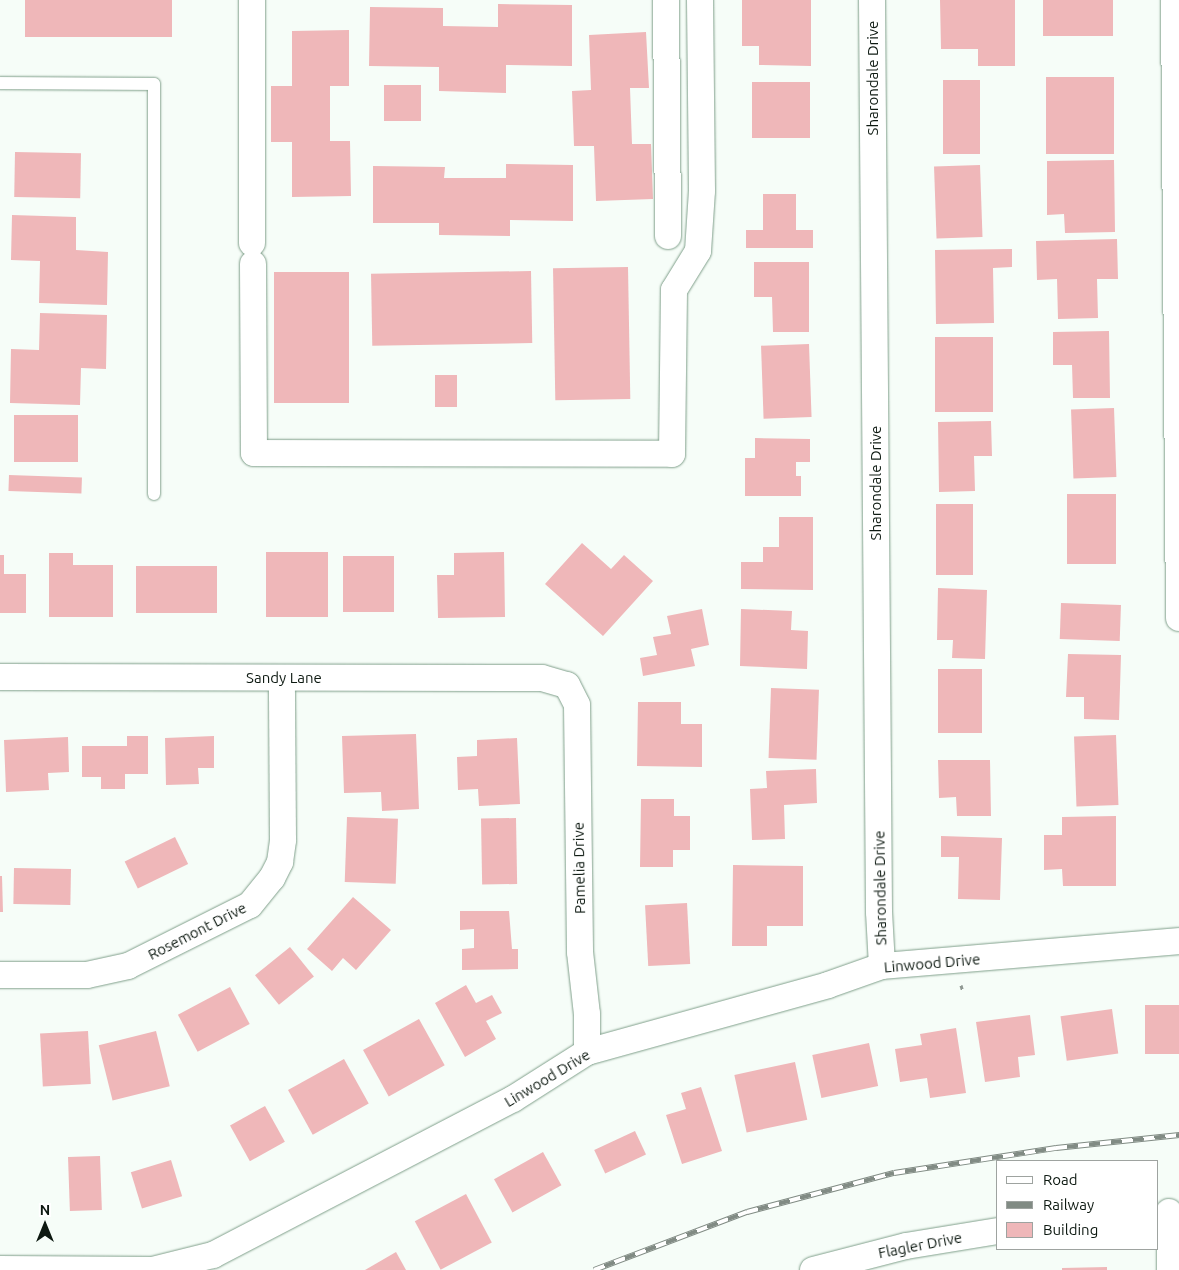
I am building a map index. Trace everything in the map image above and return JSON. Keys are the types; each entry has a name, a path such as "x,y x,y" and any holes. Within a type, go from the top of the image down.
{"street":[{"path":"252,0 254,453 672,454 674,290 698,251 702,191 700,0"},
{"path":"666,0 668,236"},
{"name":"Sharondale Drive","path":"872,0 879,912 882,966"},
{"path":"1174,0 1179,618"},
{"name":"Sandy Lane","path":"0,677 542,678 567,685"},
{"name":"Rosemont Drive","path":"0,975 88,976 128,966 250,905 272,878 280,862 283,840 282,678"},
{"name":"Pamelia Drive","path":"567,685 577,705 580,952 587,1014 587,1052"},
{"name":"Linwood Drive","path":"0,1269 152,1270 213,1255 513,1099 587,1052 828,985 882,966 1179,941"},
{"path":"1169,1212 1170,1270"},
{"name":"Flagler Drive","path":"813,1270 906,1246 996,1231"}],"lane":[{"path":"0,83 154,84 154,494"}],"building":[{"path":"25,0 172,0 172,37 25,37"},
{"path":"742,0 811,0 811,66 759,65 759,46 742,46"},
{"path":"940,0 1015,0 1015,66 978,66 978,49 941,49"},
{"path":"1043,0 1113,0 1113,36 1043,36"},
{"path":"498,4 572,5 572,66 506,65 506,93 439,91 439,67 369,66 370,7 443,8 443,26 498,27"},
{"path":"349,30 349,86 330,86 330,141 350,141 351,196 292,197 292,142 271,142 271,86 292,86 292,31"},
{"path":"646,32 649,88 630,88 632,144 651,144 653,199 596,201 594,146 574,146 572,91 591,90 589,35"},
{"path":"1046,77 1114,77 1114,154 1046,154"},
{"path":"943,80 980,80 980,154 943,154"},
{"path":"752,82 810,82 810,138 752,138"},
{"path":"384,85 421,85 421,121 384,121"},
{"path":"15,152 81,153 80,198 14,197"},
{"path":"1114,160 1115,232 1065,233 1064,214 1047,215 1047,161"},
{"path":"506,164 573,165 573,221 510,220 510,236 439,235 439,223 373,223 373,166 445,167 444,178 506,178"},
{"path":"980,165 983,237 937,239 934,167"},
{"path":"763,194 796,194 796,230 813,230 813,248 746,248 746,230 763,230"},
{"path":"12,215 76,217 76,250 108,252 107,305 39,303 40,261 11,260"},
{"path":"1117,239 1118,279 1097,279 1098,318 1058,319 1057,279 1037,280 1036,241"},
{"path":"1012,249 1012,267 993,268 994,323 936,324 935,250"},
{"path":"754,262 809,262 809,332 773,332 772,297 754,297"},
{"path":"628,267 630,399 555,400 553,268"},
{"path":"531,271 532,343 372,346 371,274"},
{"path":"274,272 349,272 349,403 274,403"},
{"path":"40,313 107,315 106,369 81,368 80,405 10,403 11,349 39,350"},
{"path":"1109,331 1110,398 1073,398 1072,365 1053,365 1053,332"},
{"path":"935,337 993,337 993,412 935,412"},
{"path":"809,344 812,417 764,419 761,346"},
{"path":"435,375 457,375 457,407 435,407"},
{"path":"1114,408 1116,477 1073,478 1071,410"},
{"path":"14,415 78,415 78,462 14,462"},
{"path":"991,421 992,456 974,456 975,491 939,492 938,422"},
{"path":"755,438 810,439 810,462 796,462 796,476 801,476 801,496 745,496 745,458 755,458"},
{"path":"9,475 82,478 81,494 8,491"},
{"path":"1067,494 1116,494 1116,564 1067,564"},
{"path":"936,504 973,504 973,575 936,575"},
{"path":"779,517 813,517 813,590 741,589 741,562 763,562 763,547 779,547"},
{"path":"582,543 611,569 624,555 653,581 603,636 545,584"},
{"path":"266,552 328,552 328,617 266,617"},
{"path":"504,552 505,617 438,618 437,575 454,575 454,553"},
{"path":"49,553 73,553 73,565 113,565 113,617 49,617"},
{"path":"0,555 4,555 4,574 26,574 26,613 0,613"},
{"path":"343,556 394,556 394,612 343,612"},
{"path":"136,566 217,566 217,613 136,613"},
{"path":"938,588 987,590 985,659 952,658 953,640 937,640"},
{"path":"1061,603 1121,605 1120,641 1060,639"},
{"path":"702,609 709,645 691,649 695,666 643,676 640,658 657,655 653,637 671,634 667,616"},
{"path":"741,609 792,611 791,630 808,631 807,669 740,666"},
{"path":"1068,654 1121,655 1119,720 1084,719 1084,697 1066,697"},
{"path":"938,669 982,669 982,733 938,733"},
{"path":"771,688 819,690 817,760 769,758"},
{"path":"638,702 681,702 681,724 702,724 702,767 637,766"},
{"path":"416,734 419,809 382,811 381,792 344,793 342,736"},
{"path":"1116,735 1118,805 1076,806 1074,736"},
{"path":"127,736 148,736 148,774 125,774 125,789 101,789 101,777 82,777 82,746 127,746"},
{"path":"214,736 214,768 198,768 199,784 166,785 165,738"},
{"path":"68,737 69,772 48,773 49,790 6,792 4,740"},
{"path":"517,738 520,804 479,806 478,789 458,790 457,757 477,756 477,740"},
{"path":"938,760 990,760 991,816 957,816 956,797 939,798"},
{"path":"816,769 817,803 784,805 785,839 752,840 750,789 767,788 766,771"},
{"path":"641,799 674,799 674,816 690,816 690,850 673,850 673,867 640,867"},
{"path":"1116,816 1116,886 1063,886 1062,869 1044,870 1044,835 1062,835 1062,817"},
{"path":"347,817 398,819 396,884 345,882"},
{"path":"516,818 517,884 482,885 481,819"},
{"path":"941,836 1002,838 1000,900 958,899 959,857 941,857"},
{"path":"175,837 188,864 138,889 125,862"},
{"path":"733,865 803,866 803,926 767,926 767,946 732,946"},
{"path":"14,868 71,869 70,905 13,904"},
{"path":"0,876 2,876 3,912 0,912"},
{"path":"353,897 391,930 356,970 343,958 332,971 307,949"},
{"path":"687,903 690,964 648,966 645,905"},
{"path":"460,911 509,911 512,949 518,949 518,969 462,970 462,949 474,948 474,929 460,930"},
{"path":"290,947 314,977 279,1005 255,975"},
{"path":"466,985 476,1003 492,995 502,1013 486,1021 496,1039 465,1057 435,1003"},
{"path":"230,987 250,1024 198,1052 178,1015"},
{"path":"1145,1005 1179,1005 1179,1054 1145,1054"},
{"path":"1112,1009 1118,1054 1067,1061 1061,1016"},
{"path":"1030,1015 1035,1055 1018,1057 1020,1077 985,1082 976,1022"},
{"path":"419,1019 445,1065 389,1096 363,1050"},
{"path":"956,1028 966,1093 930,1098 927,1078 900,1082 895,1049 922,1045 920,1034"},
{"path":"88,1031 91,1084 43,1086 40,1034"},
{"path":"156,1031 170,1086 113,1101 99,1045"},
{"path":"869,1043 878,1086 821,1098 812,1055"},
{"path":"344,1059 369,1104 313,1135 288,1090"},
{"path":"795,1062 807,1120 747,1133 734,1075"},
{"path":"701,1087 722,1151 682,1164 666,1115 686,1109 681,1093"},
{"path":"265,1106 285,1142 250,1161 230,1125"},
{"path":"635,1131 646,1155 605,1174 594,1150"},
{"path":"543,1152 561,1185 512,1212 494,1179"},
{"path":"100,1156 102,1210 70,1211 68,1157"},
{"path":"171,1160 182,1196 142,1209 131,1172"},
{"path":"466,1194 492,1243 441,1270 415,1221"},
{"path":"396,1252 406,1270 365,1270"},
{"path":"1107,1267 1107,1270 1062,1270 1062,1268"}],"railway":[{"path":"594,1270 747,1212 894,1173 1056,1148 1179,1135"}]}
